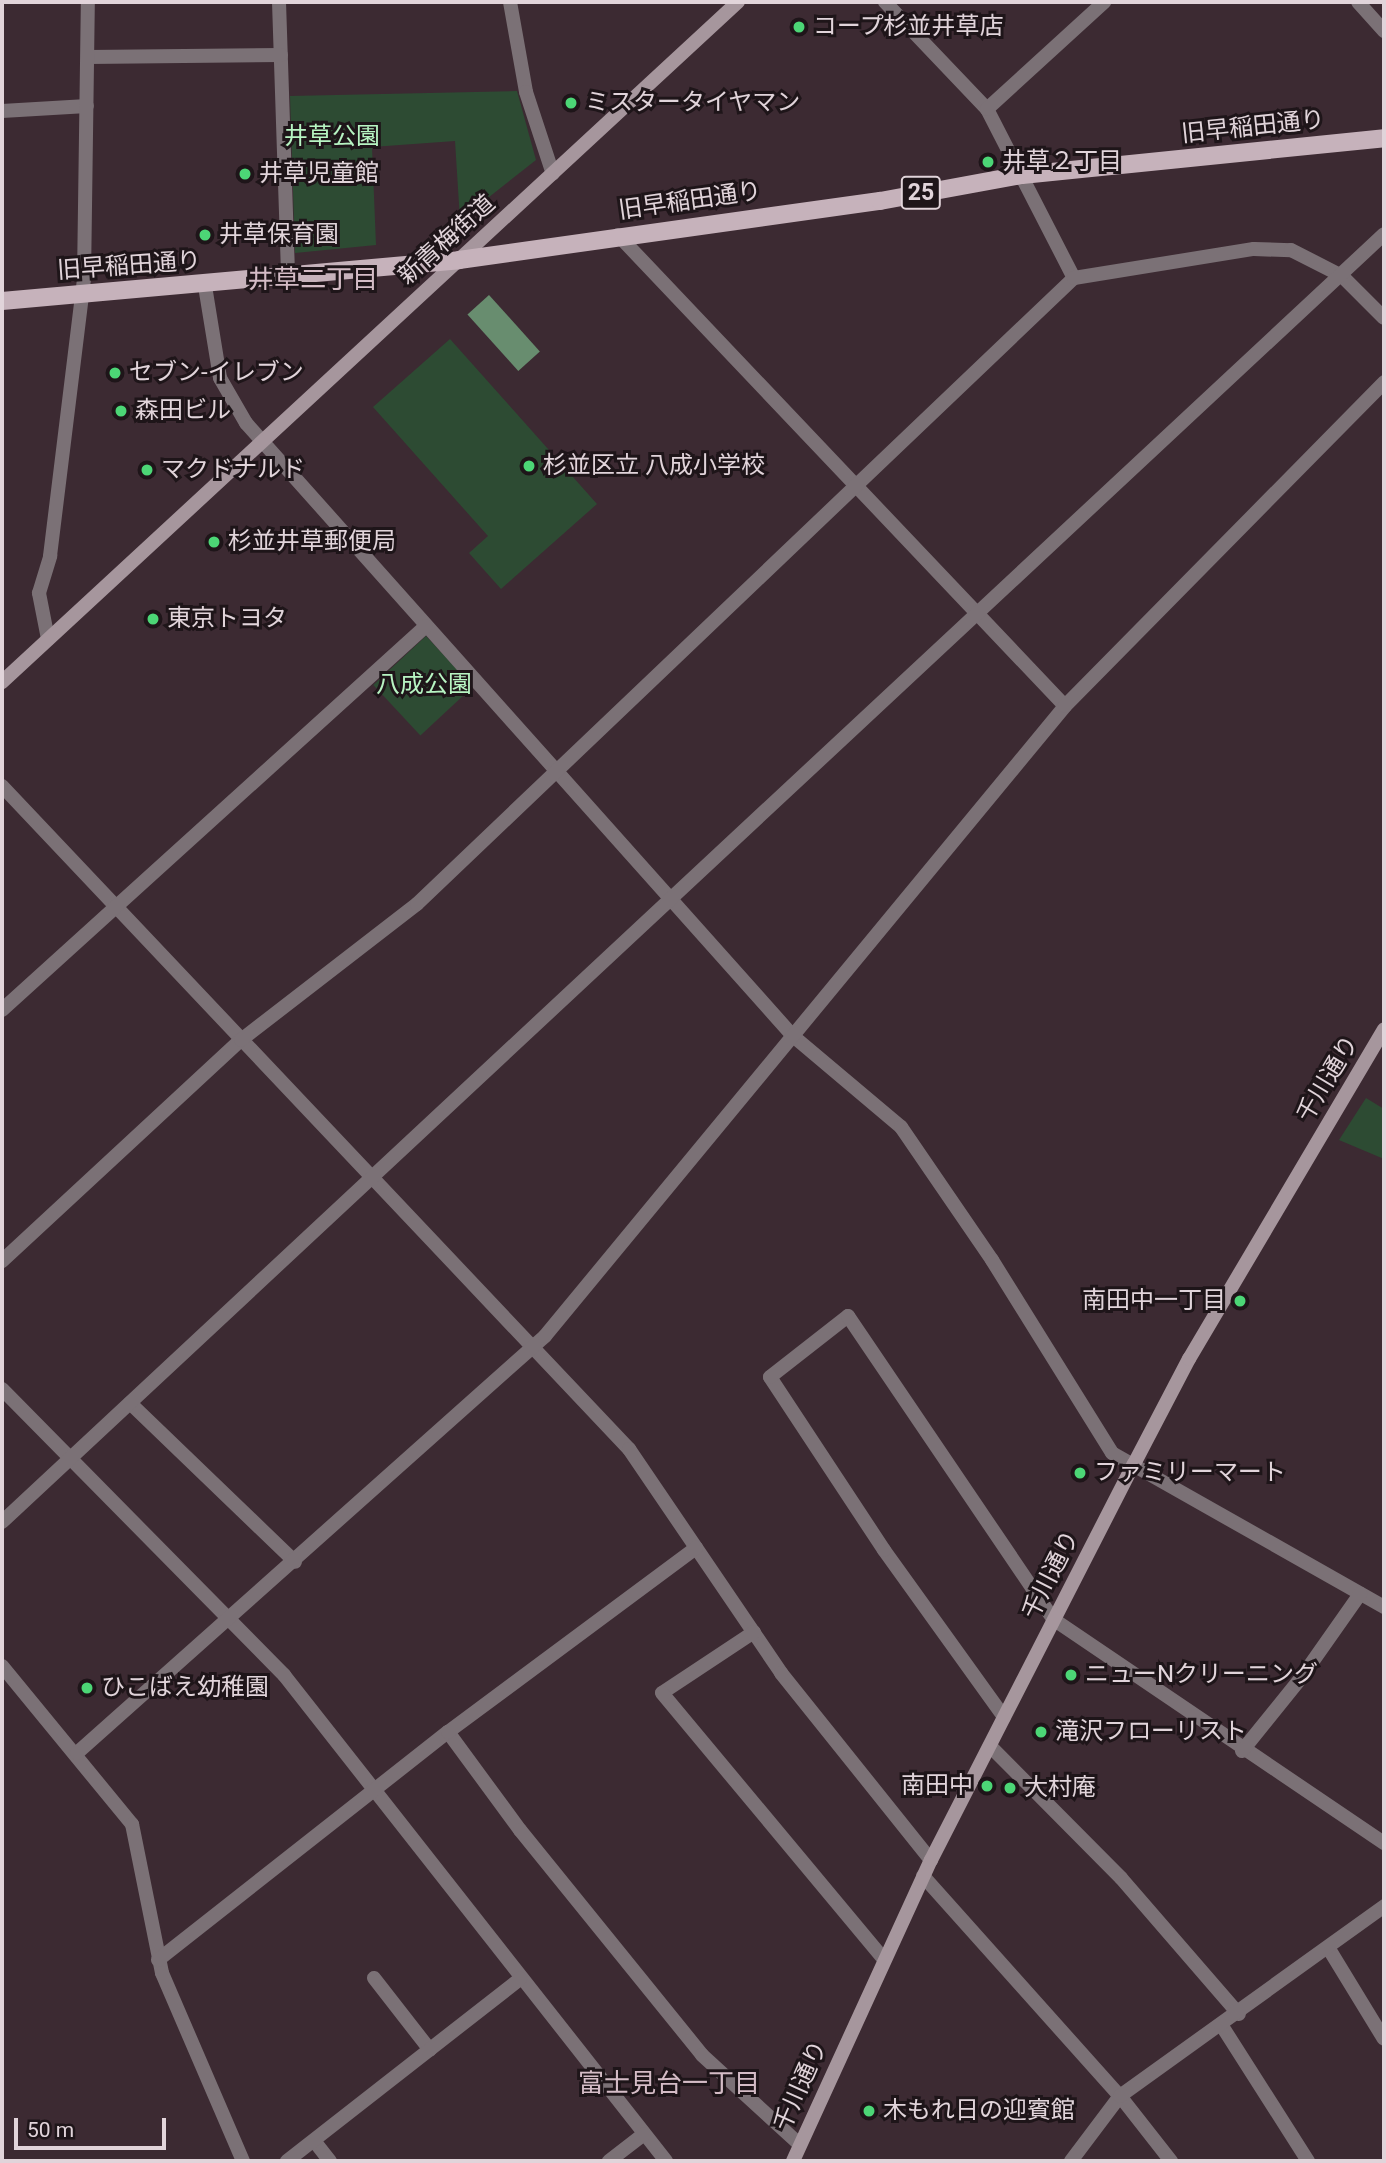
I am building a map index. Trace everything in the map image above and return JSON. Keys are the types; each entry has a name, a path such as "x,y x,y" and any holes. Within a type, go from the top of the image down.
{"main road":[{"name":"新青梅街道","path":"2,682 738,2"},
{"name":"旧早稲田通り","path":"2,301 205,286 459,260 618,235 880,201 1022,176 1384,138"},
{"name":"千川通り","path":"793,2161 883,1958 1053,1619 1189,1359 1384,1029"}],"street":[{"path":"48,639 39,593 50,556 83,293 88,2"},
{"path":"279,2 288,277"},
{"path":"510,2 527,92 553,174"},
{"path":"885,2 987,109 1074,278"},
{"path":"987,109 1104,2"},
{"path":"1358,2 1384,31"},
{"path":"88,57 281,55"},
{"path":"2,111 87,106"},
{"path":"2,1522 1384,234"},
{"path":"618,235 1065,706"},
{"path":"2,1261 241,1040 417,904 558,772 853,484 1074,278 1254,249 1291,250 1342,276 1384,318"},
{"path":"205,286 220,378 233,405 261,441 793,1036 901,1127 992,1260 1112,1453 1384,1607"},
{"path":"77,1753 532,1349 1065,706 1384,382"},
{"path":"2,1010 426,626"},
{"path":"2,786 629,1449 781,1673 931,1860"},
{"path":"1004,1717 884,1550 770,1377 848,1316 1053,1619 1242,1751 1384,1843"},
{"path":"2,1390 284,1675 377,1791 520,1979 666,2161"},
{"path":"130,1403 295,1562"},
{"path":"158,1960 377,1791 447,1732 696,1548"},
{"path":"1242,1751 1360,1594"},
{"path":"754,1632 662,1693 883,1958"},
{"path":"2,1665 77,1753 132,1824 158,1960 243,2161"},
{"path":"447,1732 520,1830 702,2055 799,2144"},
{"path":"990,1746 1121,1878 1239,2014"},
{"path":"923,1876 1120,2096 1171,2161"},
{"path":"1071,2161 1120,2096 1239,2014 1384,1906"},
{"path":"1329,1949 1384,2039"},
{"path":"374,1978 430,2050"},
{"path":"287,2161 315,2142 520,1979"},
{"path":"1222,2026 1308,2161"},
{"path":"609,2161 645,2134"},
{"path":"315,2142 330,2161"}],"green space":[{"name":"井草公園","path":"517,91 536,160 460,220 455,141 372,147 376,245 295,253 290,96"},
{"path":"450,339 597,504 501,589 469,553 488,536 373,407"},
{"name":"八成公園","path":"426,636 473,686 420,736 373,685"},
{"path":"1366,1098 1384,1109 1384,1159 1339,1140"}],"shaded area":[{"path":"489,295 540,351 518,371 467,314"}],"place":[{"name":"コープ杉並井草店","path":"799,27"},
{"name":"ミスタータイヤマン","path":"571,103"},
{"name":"井草２丁目","path":"988,162"},
{"name":"井草児童館","path":"245,174"},
{"name":"井草保育園","path":"205,235"},
{"name":"セブン-イレブン","path":"115,373"},
{"name":"森田ビル","path":"121,411"},
{"name":"杉並区立 八成小学校","path":"529,466"},
{"name":"マクドナルド","path":"147,470"},
{"name":"杉並井草郵便局","path":"214,542"},
{"name":"東京トヨタ","path":"153,619"},
{"name":"南田中一丁目","path":"1240,1301"},
{"name":"ファミリーマート","path":"1080,1473"},
{"name":"ニューNクリーニング","path":"1071,1675"},
{"name":"ひこばえ幼稚園","path":"87,1688"},
{"name":"滝沢フローリスト","path":"1041,1732"},
{"name":"南田中","path":"987,1786"},
{"name":"大村庵","path":"1010,1788"},
{"name":"木もれ日の迎賓館","path":"869,2111"}],"district":[{"name":"井草二丁目","path":"313,280"},
{"name":"富士見台一丁目","path":"669,2084"}]}
